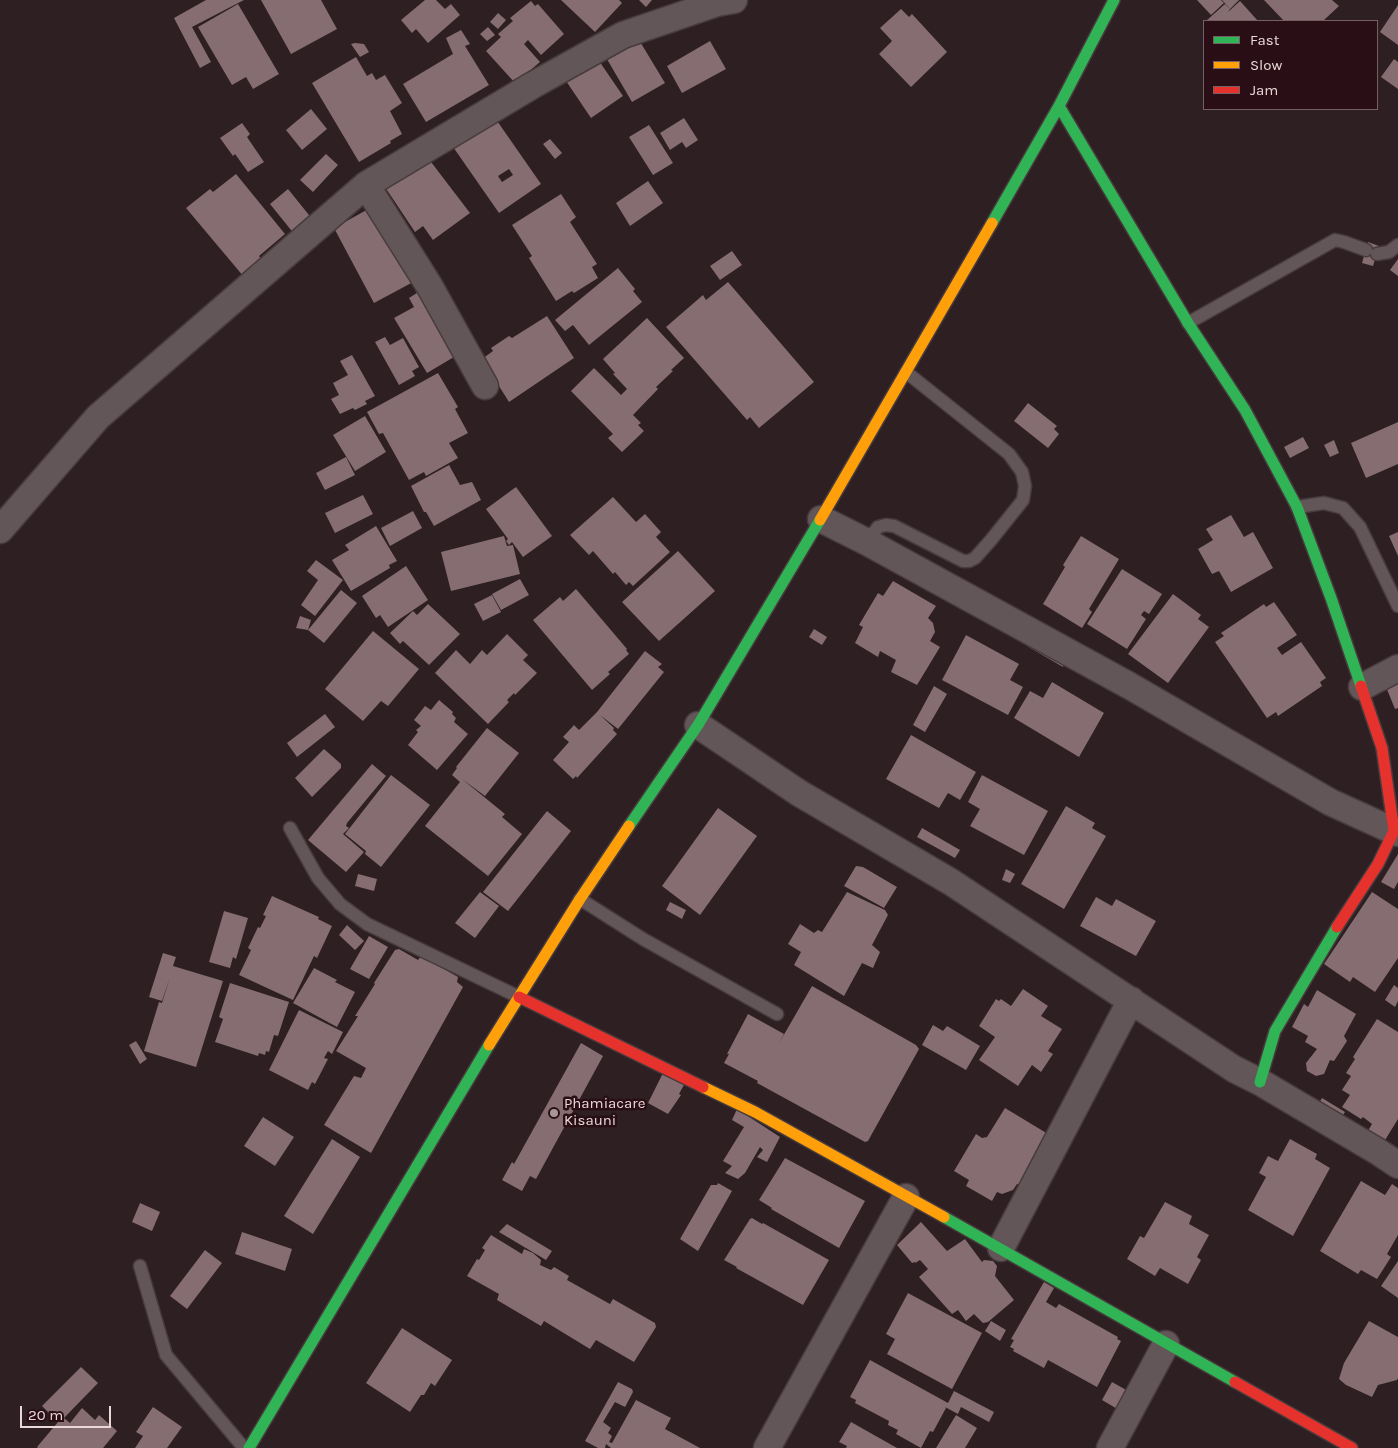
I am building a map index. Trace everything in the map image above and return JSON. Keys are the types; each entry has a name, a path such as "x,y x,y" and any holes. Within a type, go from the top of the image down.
{"street":[{"path":"0,530 98,417 366,185 533,84 622,35 717,3 734,0"},
{"path":"249,1448 486,1048 580,899 698,725 821,519 1059,106 1107,2"},
{"path":"1059,106 1188,323 1245,410 1297,507 1382,748 1396,832 1378,864 1319,955 1275,1031 1260,1082"},
{"path":"366,185 430,287 485,386"},
{"path":"821,519 868,542 1130,686 1330,802 1396,832"},
{"path":"1362,687 1398,668"},
{"path":"698,725 799,793 951,882 1234,1069 1260,1082 1398,1165"},
{"path":"519,996 755,1112 1001,1248 1166,1344 1352,1448"},
{"path":"1001,1248 1131,1000"},
{"path":"767,1448 906,1197"},
{"path":"1110,1448 1166,1344"}],"lane":[{"path":"1188,323 1335,240 1371,252 1389,252 1398,245"},
{"path":"868,542 878,527 886,524 894,526 963,562 969,561 975,558 991,540 1023,500 1026,486 1022,472 1009,454 906,372"},
{"path":"1297,507 1324,503 1343,508 1360,527 1398,606"},
{"path":"290,828 318,878 340,904 367,924 519,996"},
{"path":"580,899 643,939 777,1014"},
{"path":"140,1266 166,1355 244,1448"}],"building":[{"path":"206,0 244,0 192,27 211,62 200,68 174,18"},
{"path":"261,0 321,0 337,29 291,54"},
{"path":"425,0 436,0 445,9 451,4 460,15 428,43 416,29 412,33 401,20"},
{"path":"561,0 619,0 622,3 595,32"},
{"path":"639,0 652,0 646,7"},
{"path":"1197,0 1221,0 1224,3 1211,15"},
{"path":"1222,0 1239,0 1230,9"},
{"path":"1264,0 1332,0 1339,6 1324,20 1283,20"},
{"path":"531,1 535,6 538,4 564,34 541,55 528,40 524,44 540,62 515,83 486,51 501,37 498,34 513,21 510,18"},
{"path":"1240,1 1257,20 1207,20 1225,4 1230,9 1228,12"},
{"path":"238,4 279,74 253,89 246,77 232,85 198,27"},
{"path":"1398,5 1398,45 1380,32"},
{"path":"901,9 909,17 912,14 947,52 911,87 879,54 892,41 880,28"},
{"path":"498,13 506,20 498,29 490,22"},
{"path":"488,27 495,35 487,41 480,34"},
{"path":"461,30 470,44 465,46 489,85 426,122 403,84 453,54 446,38"},
{"path":"636,35 665,83 632,102 604,54"},
{"path":"710,41 726,69 682,93 667,66"},
{"path":"351,44 364,44 369,52 360,57"},
{"path":"595,55 623,96 591,118 562,75"},
{"path":"356,57 367,76 372,73 376,80 385,75 402,103 390,111 402,134 390,141 391,143 359,162 312,83"},
{"path":"1394,59 1398,62 1398,89 1381,77"},
{"path":"311,109 327,129 302,150 286,130"},
{"path":"493,115 541,184 499,213 451,144","holes":["509,169 513,175 502,182 498,176"]},
{"path":"684,118 698,140 686,148 682,142 670,150 660,133"},
{"path":"242,123 250,134 247,137 264,162 248,172 220,138"},
{"path":"649,125 673,163 653,175 629,137"},
{"path":"550,139 562,153 555,159 543,144"},
{"path":"326,154 338,165 313,192 300,180"},
{"path":"428,158 470,213 433,240 423,226 415,232 385,187"},
{"path":"236,174 285,234 259,256 263,261 244,277 186,208 210,189 213,192"},
{"path":"648,181 663,203 630,226 616,203"},
{"path":"288,189 313,220 295,235 270,204"},
{"path":"561,194 576,217 570,222 597,264 592,267 598,278 574,293 572,291 556,301 529,258 532,256 512,225"},
{"path":"372,207 415,281 374,303 334,228"},
{"path":"1368,242 1379,246 1373,266 1362,263"},
{"path":"732,251 742,265 720,280 710,266"},
{"path":"1398,259 1398,276 1390,270"},
{"path":"618,268 635,289 633,291 642,302 589,345 573,325 565,331 555,320"},
{"path":"728,282 814,382 759,428 750,417 747,420 666,327 703,295 706,300"},
{"path":"423,289 464,351 427,373 394,318 414,307 409,298"},
{"path":"547,316 574,358 509,402 482,359 493,351 491,348 509,336 512,338"},
{"path":"647,318 684,358 671,370 673,371 656,387 658,389 633,415 641,423 638,425 644,431 622,452 608,438 613,434 571,391 594,368 621,395 627,389 613,374 615,373 603,359"},
{"path":"385,337 390,345 403,338 419,367 412,371 415,376 399,385 375,342"},
{"path":"352,355 375,396 365,401 367,404 340,414 331,399 339,395 333,383 348,375 340,361"},
{"path":"438,373 458,407 455,409 468,433 449,443 458,458 426,476 424,472 409,480 383,433 379,434 367,412"},
{"path":"1028,403 1057,426 1054,429 1059,434 1048,448 1014,421"},
{"path":"365,416 386,452 355,471 333,435"},
{"path":"1398,422 1398,464 1366,478 1351,443"},
{"path":"1303,437 1309,448 1290,458 1284,447"},
{"path":"1334,440 1339,453 1330,457 1324,445"},
{"path":"346,457 355,475 325,490 316,473"},
{"path":"449,465 460,485 472,482 481,500 434,526 426,512 424,512 411,486"},
{"path":"516,487 552,536 523,557 512,542 509,545 506,541 508,539 486,509"},
{"path":"363,495 373,514 335,533 325,513"},
{"path":"613,497 636,522 645,514 661,532 656,537 670,552 633,586 629,582 626,585 615,572 613,574 593,551 589,555 570,535"},
{"path":"413,511 422,528 390,546 381,528"},
{"path":"1231,515 1244,537 1253,532 1273,568 1231,592 1219,571 1212,574 1198,549 1213,540 1206,529"},
{"path":"376,526 397,561 389,565 390,568 351,591 332,560 349,550 345,545"},
{"path":"1398,532 1398,556 1389,536"},
{"path":"504,536 507,546 513,545 520,574 451,591 441,552"},
{"path":"1081,536 1119,559 1089,609 1092,612 1082,628 1043,604 1065,567 1063,565"},
{"path":"678,551 715,591 659,641 622,602"},
{"path":"316,560 343,580 315,616 301,605 318,580 307,571"},
{"path":"406,566 428,600 388,627 380,615 376,618 362,596"},
{"path":"1122,569 1162,594 1149,614 1144,611 1141,615 1146,619 1127,649 1087,624"},
{"path":"520,579 529,595 501,610 492,594"},
{"path":"893,581 936,606 928,618 933,623 935,632 930,641 940,647 917,685 891,672 896,660 880,651 878,657 855,643 863,627 859,625 878,593 883,596"},
{"path":"576,589 627,649 629,654 608,672 610,674 592,690 533,620 560,597 563,601"},
{"path":"341,590 357,603 324,643 308,630"},
{"path":"1173,594 1201,615 1198,619 1209,627 1168,683 1128,654"},
{"path":"492,595 501,612 483,621 474,604"},
{"path":"1274,602 1297,635 1277,648 1282,655 1301,642 1326,678 1320,682 1322,686 1278,716 1276,712 1267,718 1215,642 1224,636 1221,633 1264,604 1266,607"},
{"path":"428,604 460,634 429,665 403,641 400,644 390,633 413,611 417,615"},
{"path":"300,616 311,620 308,630 296,628"},
{"path":"814,629 827,637 822,645 809,637"},
{"path":"373,631 419,669 388,706 381,701 363,721 325,689"},
{"path":"507,634 528,655 523,660 537,673 515,695 514,693 507,700 509,702 488,724 435,673 456,650 470,664 482,650 487,655"},
{"path":"966,635 1019,664 1010,680 1023,687 1008,715 942,680"},
{"path":"1032,638 1065,658 1063,667 1027,646"},
{"path":"645,651 662,664 658,667 664,672 618,729 600,715 614,728 613,730 617,734 577,778 576,776 573,779 553,760 569,742 563,737 574,725 579,730 597,712"},
{"path":"1052,682 1104,713 1079,757 1014,718 1030,691 1043,698"},
{"path":"1398,682 1398,708 1395,709 1386,687"},
{"path":"934,686 947,694 925,732 913,725"},
{"path":"439,700 453,712 452,714 456,718 454,722 468,734 437,770 408,745 418,732 416,730 421,726 414,720 425,706 431,710"},
{"path":"325,714 335,727 297,757 287,743"},
{"path":"487,728 519,753 485,796 462,779 505,814 502,817 522,834 488,876 425,826 460,782 452,775 456,767"},
{"path":"911,735 976,772 960,800 948,793 939,808 886,779"},
{"path":"324,749 341,764 341,768 312,797 295,778"},
{"path":"372,764 386,776 347,823 346,826 349,828 343,834 364,852 346,872 308,840"},
{"path":"391,775 430,805 381,867 365,854 366,851 345,834"},
{"path":"982,775 1048,811 1024,855 970,826 980,809 968,802"},
{"path":"1066,806 1095,823 1092,828 1106,836 1064,909 1021,884"},
{"path":"718,808 757,836 700,915 662,886"},
{"path":"547,811 571,831 508,911 483,892"},
{"path":"922,828 960,850 955,858 917,837"},
{"path":"1398,854 1398,882 1394,889 1381,882"},
{"path":"856,866 863,867 897,887 884,908 844,886"},
{"path":"1006,869 1015,874 1010,883 1002,880"},
{"path":"358,874 377,879 374,891 355,886"},
{"path":"480,892 499,906 475,938 455,923"},
{"path":"847,892 885,910 888,915 872,945 880,952 873,968 862,963 844,996 794,965 801,952 788,944 800,924 814,933 818,930 822,932"},
{"path":"1372,892 1398,909 1398,958 1375,992 1353,977 1350,982 1324,964"},
{"path":"272,896 319,917 318,919 332,926 317,958 314,956 293,1000 239,975 251,950 248,948 258,927 260,928 266,916 263,915"},
{"path":"1096,897 1112,906 1116,899 1156,921 1136,956 1080,926"},
{"path":"670,902 686,910 682,919 666,910"},
{"path":"224,911 248,918 236,959 233,957 230,968 209,962"},
{"path":"347,925 364,941 355,950 339,935"},
{"path":"369,936 388,947 369,979 350,969"},
{"path":"399,949 418,960 421,956 458,977 457,982 463,987 371,1153 324,1125 354,1076 361,1078 366,1068 336,1051 358,1016 355,1016 374,983 395,950"},
{"path":"163,953 176,957 173,966 223,981 196,1067 144,1051 159,1002 162,1003 170,977 162,1001 149,997"},
{"path":"314,968 355,992 337,1027 293,1003"},
{"path":"230,983 289,1002 278,1036 274,1035 269,1052 266,1051 265,1055 259,1053 258,1056 215,1042 223,1019 219,1017"},
{"path":"1394,985 1398,988 1398,1001 1395,1007 1385,1000"},
{"path":"812,986 916,1045 919,1049 868,1141 865,1142 724,1063 748,1014 784,1034 778,1045"},
{"path":"1023,989 1048,1006 1041,1016 1062,1029 1048,1051 1053,1054 1041,1072 1032,1065 1018,1086 979,1060 995,1037 979,1026 996,999 999,1001 1001,999 1011,1006"},
{"path":"1317,990 1356,1014 1344,1036 1347,1041 1334,1061 1330,1060 1324,1074 1316,1076 1307,1071 1306,1063 1317,1049 1305,1042 1308,1036 1292,1027 1304,1004 1308,1007"},
{"path":"299,1010 343,1032 332,1054 328,1051 324,1058 328,1059 315,1084 312,1082 308,1090 269,1070"},
{"path":"1377,1019 1398,1032 1398,1119 1382,1145 1366,1134 1372,1124 1363,1117 1361,1119 1342,1107 1350,1095 1342,1090 1351,1076 1346,1073 1355,1059 1353,1057"},
{"path":"933,1025 943,1031 947,1026 980,1046 966,1070 922,1045"},
{"path":"136,1041 147,1059 140,1064 129,1045"},
{"path":"581,1043 603,1056 536,1179 530,1176 522,1191 502,1180 512,1162 514,1164"},
{"path":"664,1071 685,1083 679,1094 681,1095 668,1114 648,1103"},
{"path":"1322,1098 1345,1112 1339,1122 1316,1108"},
{"path":"1005,1108 1048,1134 1022,1186 1017,1184 1013,1190 1002,1194 997,1192 992,1201 966,1186 969,1180 954,1171 976,1134 982,1138 987,1137"},
{"path":"737,1109 780,1137 767,1162 757,1157 763,1150 760,1147 745,1173 738,1179 725,1173 732,1166 723,1161 744,1127 732,1120"},
{"path":"263,1117 294,1137 275,1166 244,1146"},
{"path":"332,1139 360,1157 313,1234 284,1216"},
{"path":"1290,1139 1317,1154 1315,1159 1330,1168 1293,1236 1248,1210 1266,1177 1259,1173 1268,1156 1278,1161"},
{"path":"785,1158 865,1201 839,1248 771,1209 759,1200"},
{"path":"1361,1181 1385,1195 1392,1184 1398,1188 1398,1235 1387,1254 1391,1257 1377,1279 1361,1270 1358,1274 1320,1251"},
{"path":"718,1183 732,1191 698,1251 680,1239 711,1185 717,1185"},
{"path":"1165,1202 1192,1216 1189,1224 1209,1235 1197,1257 1201,1260 1188,1284 1160,1268 1155,1276 1127,1259 1140,1236 1144,1238"},
{"path":"140,1203 160,1212 152,1231 132,1222"},
{"path":"752,1218 829,1260 803,1305 724,1260"},
{"path":"921,1222 947,1251 965,1239 982,1262 984,1260 993,1261 997,1266 995,1276 1014,1300 988,1322 983,1323 974,1314 966,1321 958,1310 952,1314 919,1277 928,1269 920,1260 912,1263 897,1245"},
{"path":"507,1224 552,1251 546,1260 499,1232"},
{"path":"242,1232 292,1249 285,1271 235,1254"},
{"path":"491,1235 522,1254 524,1249 533,1253 541,1260 540,1265 551,1270 554,1267 569,1276 567,1280 610,1304 613,1299 655,1323 656,1327 634,1362 596,1340 590,1349 544,1321 541,1326 497,1300 499,1294 467,1276 485,1250 482,1248"},
{"path":"205,1250 222,1263 187,1309 170,1296"},
{"path":"1398,1261 1398,1298 1381,1286"},
{"path":"1044,1282 1054,1288 1046,1302 1056,1308 1059,1304 1118,1337 1117,1339 1121,1341 1097,1387 1048,1360 1044,1368 1013,1351 1014,1349 1010,1347 1014,1340 1011,1339"},
{"path":"908,1293 982,1333 952,1389 887,1354 895,1339 886,1334"},
{"path":"991,1321 1006,1330 1000,1341 985,1331"},
{"path":"1369,1321 1398,1337 1398,1378 1397,1380 1378,1385 1372,1397 1346,1385 1339,1379 1344,1363"},
{"path":"402,1328 452,1360 435,1386 431,1383 410,1412 366,1383"},
{"path":"870,1360 948,1403 954,1391 994,1412 989,1422 961,1407 958,1414 945,1407 933,1432 930,1431 921,1448 896,1434 898,1430 888,1425 889,1421 855,1403 856,1400 850,1397"},
{"path":"81,1367 98,1383 64,1418 70,1423 82,1408 95,1420 99,1415 117,1431 103,1448 38,1448 58,1422 42,1406"},
{"path":"618,1382 632,1389 633,1392 625,1407 615,1402 603,1422 611,1428 608,1433 612,1436 609,1442 612,1443 636,1400 671,1418 665,1429 700,1448 611,1448 606,1444 605,1448 598,1448 585,1441"},
{"path":"1112,1382 1128,1391 1119,1410 1102,1400"},
{"path":"153,1407 182,1427 167,1448 135,1448 143,1436 136,1432"},
{"path":"956,1415 977,1428 965,1448 936,1448"},
{"path":"851,1422 897,1448 846,1448 847,1446 839,1442"}],"traffic: fast":[{"path":"992,223 1059,106 1114,0"},
{"path":"1059,106 1188,323 1245,410 1297,507 1361,686"},
{"path":"629,826 698,725 820,520"},
{"path":"1260,1082 1275,1031 1337,927"},
{"path":"249,1448 489,1045"},
{"path":"944,1217 1235,1382"}],"traffic: slow":[{"path":"820,520 992,223"},
{"path":"489,1045 580,899 629,826"},
{"path":"703,1087 755,1112 944,1217"}],"traffic: jam":[{"path":"1337,927 1378,864 1394,831 1382,748 1361,686"},
{"path":"519,997 703,1087"},
{"path":"1235,1382 1352,1448"}],"place":[{"name":"Phamiacare Kisauni","path":"554,1113"}]}
